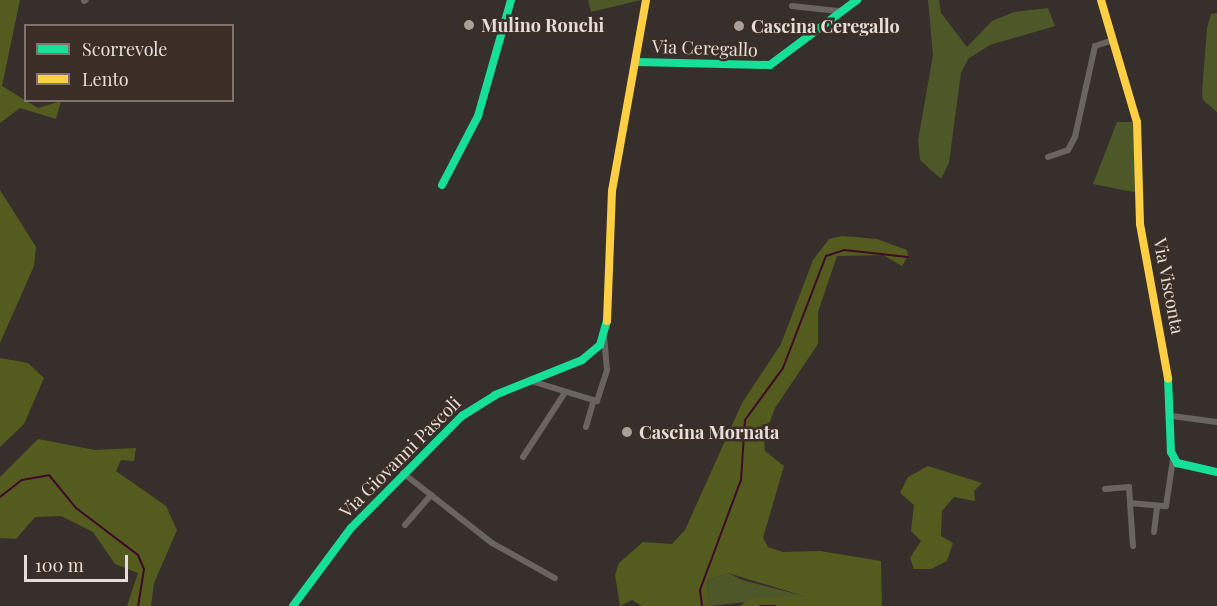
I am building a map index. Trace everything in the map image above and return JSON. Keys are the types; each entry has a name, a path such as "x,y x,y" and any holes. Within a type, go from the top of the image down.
{"street":[{"path":"442,185 478,116 511,0"},
{"path":"586,427 593,403 605,386 604,338 610,201 637,62 646,0"},
{"name":"Via Ceregallo","path":"637,62 770,66 800,46 838,11 857,0"},
{"name":"Via Visconta","path":"1101,0 1138,132 1140,224 1172,416 1173,459"},
{"path":"792,6 838,11"},
{"path":"1048,157 1072,143 1095,46 1113,40"},
{"name":"Via Giovanni Pascoli","path":"293,606 337,544 403,472 472,408 582,360 604,338"},
{"path":"530,381 593,403"},
{"path":"523,457 564,394"},
{"path":"1172,416 1217,422"},
{"path":"1130,503 1157,506 1167,504 1173,459 1217,472"},
{"path":"403,472 492,543 555,578"},
{"path":"1105,489 1129,487 1133,546"},
{"path":"405,525 431,495"},
{"path":"1154,532 1157,506"}],"green space":[{"path":"0,0 20,0 2,86 24,99 24,102 38,108 61,102 56,119 20,108 0,123"},
{"path":"588,0 641,0 591,12"},
{"path":"928,0 939,0 941,13 967,47 992,21 1014,12 1048,8 1055,26 990,45 968,59 961,73 949,163 941,179 920,160 918,140 933,55"},
{"path":"1217,13 1217,112 1203,100 1202,92 1207,28 1211,14"},
{"path":"1117,122 1133,122 1138,193 1093,184"},
{"path":"0,190 36,247 34,266 0,343"},
{"path":"842,236 877,239 907,250 908,256 902,266 883,255 837,256 818,312 818,344 775,408 764,438 765,451 784,466 763,538 768,547 783,552 820,551 881,561 882,606 740,606 749,599 804,596 728,573 707,580 709,606 642,606 632,600 620,606 615,575 619,563 643,542 672,544 685,530 742,403 781,344 813,260 829,239"},
{"path":"0,358 28,363 44,378 24,424 0,447"},
{"path":"38,439 95,450 136,448 134,461 121,460 116,471 166,506 177,530 154,583 151,606 127,606 138,573 115,564 93,532 61,516 35,517 16,539 0,538 0,477"},
{"path":"928,466 982,483 974,491 975,501 954,497 942,511 941,536 953,543 947,561 931,569 914,569 910,558 921,541 911,531 914,505 900,493 908,477"},
{"path":"728,573 742,580 804,596 709,606 707,580"}],"waterway":[{"path":"702,606 700,590 741,480 745,420 783,368 826,256 844,250 908,257"},
{"path":"0,497 22,480 49,475 76,508 138,555 144,569 138,606"},
{"path":"760,606 775,606"}],"traffic: fast":[{"path":"442,185 478,116 511,0"},
{"path":"637,62 770,65 857,0"},
{"path":"293,606 351,528 462,416 495,395 582,360 600,345 607,321"},
{"path":"1168,378 1171,452 1177,463 1217,472"}],"traffic: slow":[{"path":"607,321 612,191 646,0"},
{"path":"1101,0 1137,122 1140,224 1168,378"}],"place":[{"name":"Mulino Ronchi","path":"469,25"},
{"name":"Cascina Ceregallo","path":"739,26"},
{"name":"Cascina Mornata","path":"627,432"}]}
